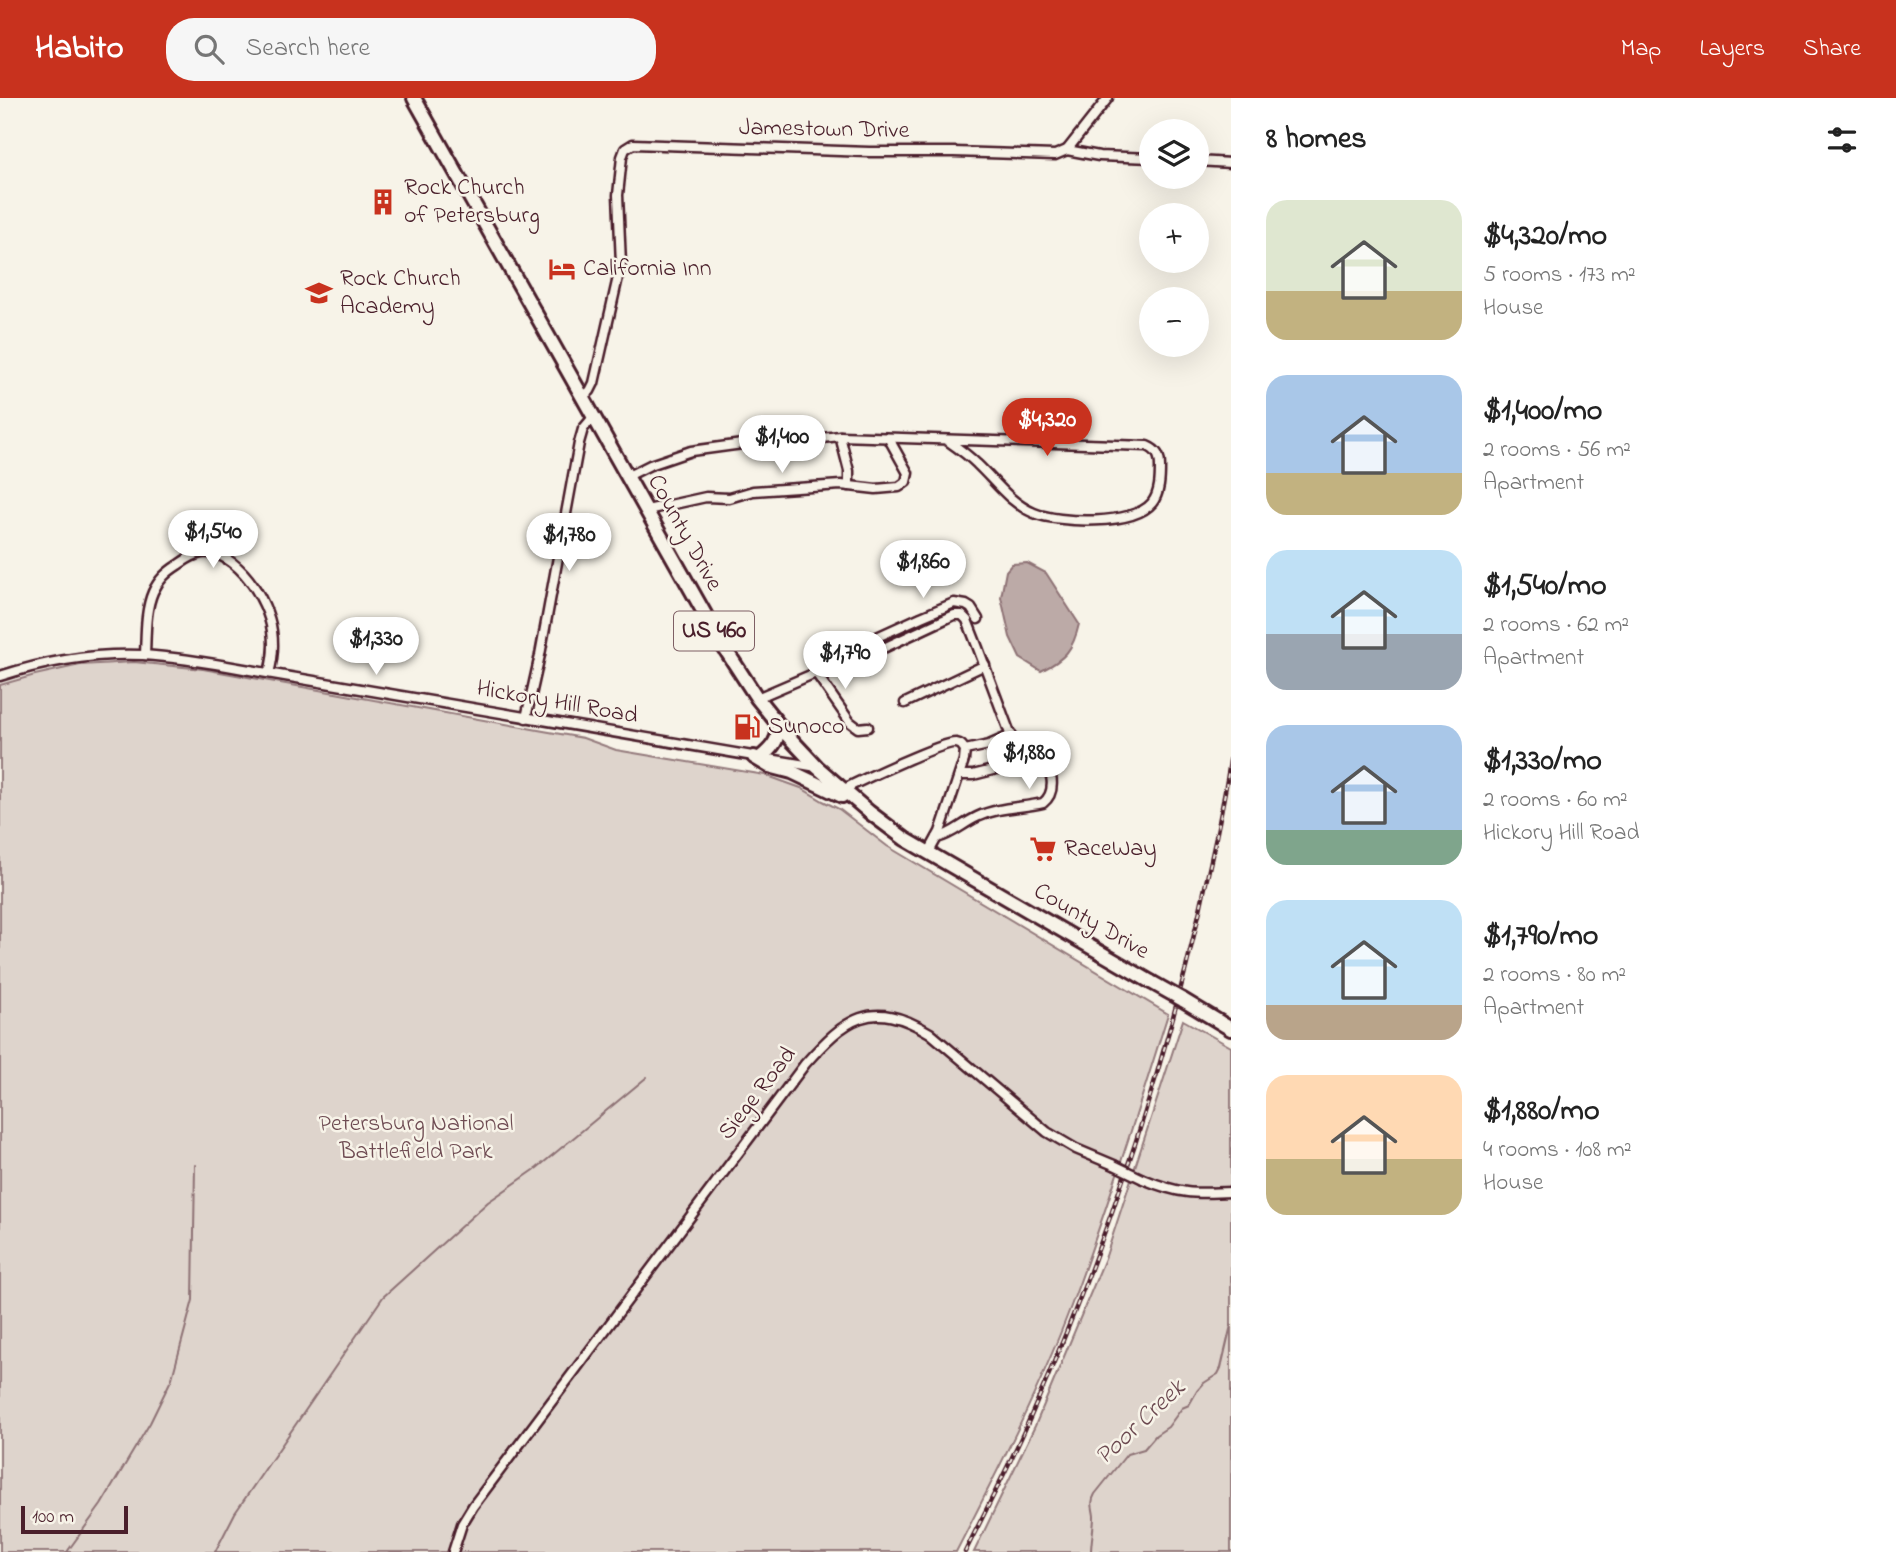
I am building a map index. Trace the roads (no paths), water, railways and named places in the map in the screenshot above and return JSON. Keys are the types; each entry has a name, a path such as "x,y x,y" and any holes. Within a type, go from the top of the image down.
{"highway":[{"name":"County Drive","path":"414,98 720,641 778,725 817,767 905,839 1231,1029"},
{"path":"778,725 776,742 757,757 769,766 792,772 859,803"}],"street":[{"path":"1067,150 1108,98"},
{"name":"Jamestown Drive","path":"583,396 590,391 594,383 621,264 618,195 622,157 629,146 639,143 1055,155 1067,150 1099,156 1139,158"},
{"path":"1209,162 1231,163"},
{"path":"526,718 579,443 583,429 594,416"},
{"path":"628,476 650,465 691,451 757,442 840,436 1147,446 1156,451 1160,460 1157,495 1150,506 1123,518 1100,520 1045,517 1016,503 978,464 948,440"},
{"path":"840,436 849,471 849,486"},
{"path":"647,510 676,502 706,497 729,498 753,491 841,485 889,489 899,487 906,482 908,473 889,439"},
{"path":"145,655 152,593 163,575 198,553 209,553 230,562 247,578 260,596 272,629 273,654 269,673"},
{"path":"757,698 862,653 875,638 954,603 971,608 978,619"},
{"path":"875,652 927,626 958,614 962,615 967,620 985,665 1021,763"},
{"name":"Hickory Hill Road","path":"0,676 90,656 145,655 192,660 817,767"},
{"path":"905,703 985,665"},
{"path":"816,673 853,726 868,727"},
{"path":"965,750 1012,735"},
{"path":"842,789 940,747 960,744 965,750 960,775 937,838 929,852"},
{"path":"937,838 992,812 1040,804 1047,800 1051,793 1051,777 1045,762 1040,758 973,775 960,775"},
{"name":"Siege Road","path":"453,1552 462,1524 487,1487 805,1064 827,1039 851,1021 878,1015 912,1022 929,1033 1047,1132 1076,1149 1168,1190 1197,1194 1231,1192"}],"waterway":[{"path":"215,1552 235,1513 383,1297 488,1202 537,1168 647,1077"},
{"path":"67,1552 101,1505 150,1423 172,1378 193,1300 195,1165"},
{"name":"Poor Creek","path":"1091,1552 1094,1516 1092,1503 1095,1494 1127,1454 1144,1449 1156,1435 1168,1427 1182,1408 1189,1405 1204,1383 1218,1374 1231,1325"}],"railway":[{"path":"965,1552 1014,1452 1056,1357 1127,1168 1167,1040 1184,975 1217,833 1231,754"}],"place":[{"name":"Rock Church of Petersburg","path":"383,202"},
{"name":"California Inn","path":"562,269"},
{"name":"Rock Church Academy","path":"319,293"},
{"name":"Sunoco","path":"747,727"},
{"name":"RaceWay","path":"1043,849"}],"park label":[{"name":"Petersburg National Battlefield Park","path":"416,1138"}]}
